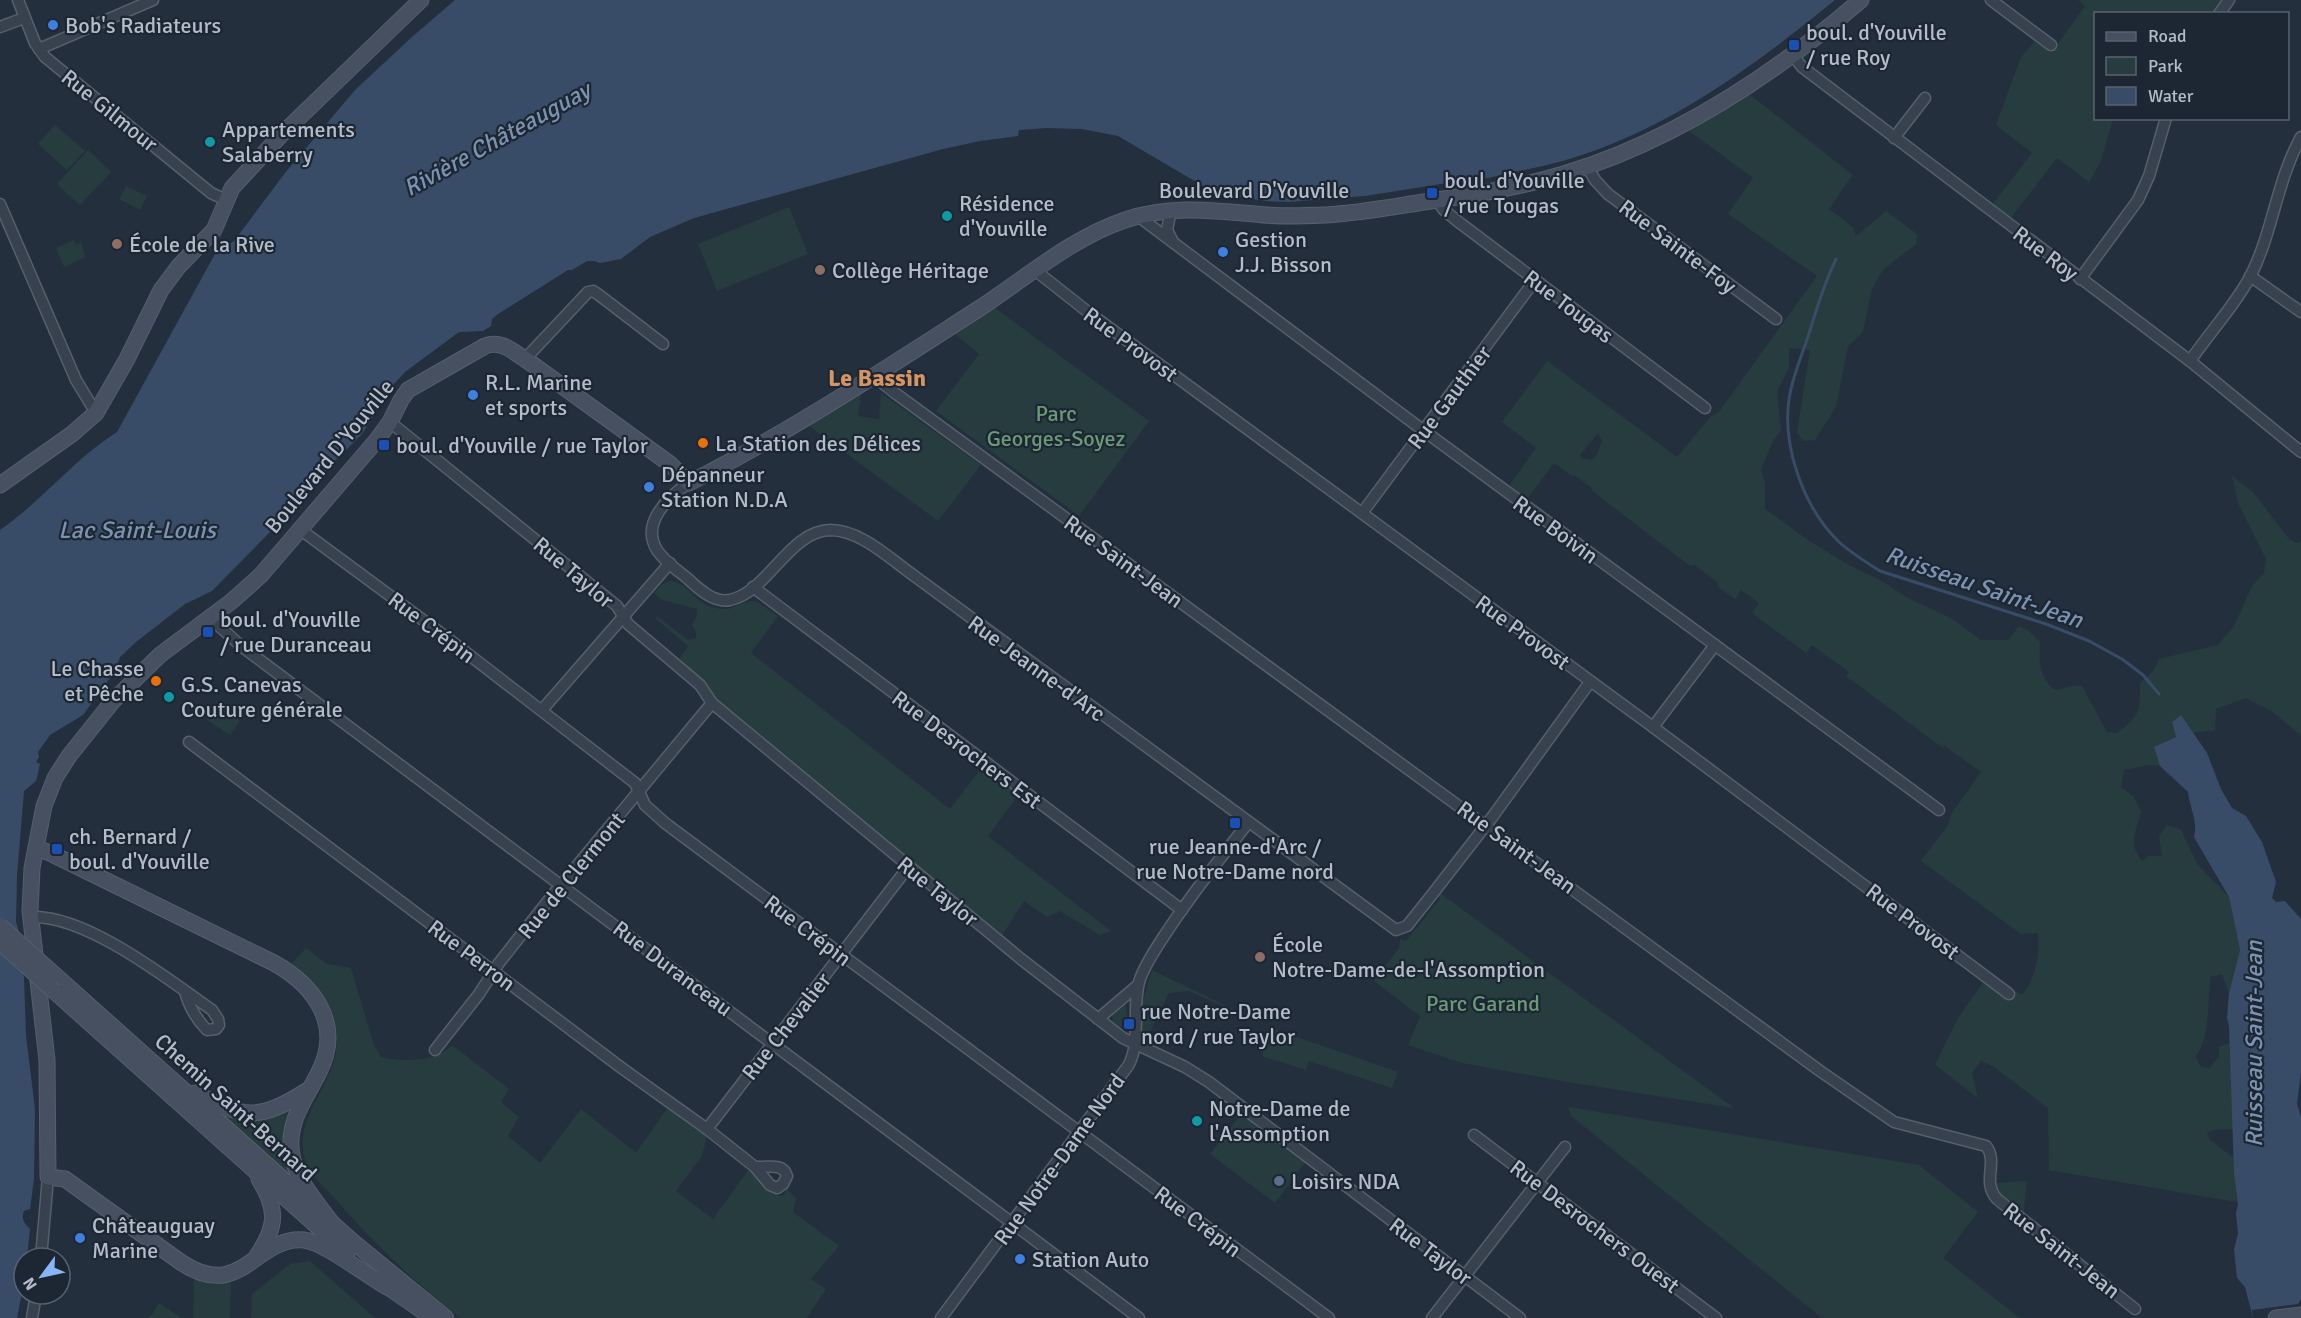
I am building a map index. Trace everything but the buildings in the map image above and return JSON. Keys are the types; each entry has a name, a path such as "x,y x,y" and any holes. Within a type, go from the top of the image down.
{"street":[{"name":"Rue Gilmour","path":"18,0 39,49 54,65 211,193 226,200"},
{"path":"39,49 153,0"},
{"name":"Boulevard D'Youville","path":"42,1246 48,1177 47,1060 31,917 32,880 40,819 50,789 64,763 86,733 143,671 249,587 301,530 390,422 408,390 474,351 496,344 509,348 671,466 689,483 745,454 877,374 1087,237 1138,216 1171,210 1300,216 1355,213 1518,186 1587,166 1646,143 1687,123 1792,54 1861,0"},
{"path":"1991,0 2051,45"},
{"path":"0,485 72,434 96,413 163,288 179,266 214,230 232,188 256,160 415,2"},
{"path":"0,27 24,18"},
{"name":"Rue Roy","path":"1792,54 1802,67 2190,361 2301,452"},
{"path":"1894,138 1925,98"},
{"path":"2080,279 2138,200 2149,176 2165,120"},
{"path":"2190,361 2250,276 2265,240 2291,156 2301,137"},
{"name":"Rue Sainte-Foy","path":"1587,166 1595,180 1608,194 1776,319"},
{"name":"Rue Tougas","path":"1438,200 1456,220 1704,408"},
{"path":"0,204 76,380 96,413"},
{"path":"1171,210 1167,230 1175,245"},
{"name":"Rue Boivin","path":"1138,216 1424,431 1939,810"},
{"name":"Rue Provost","path":"1036,271 1097,319 1653,727 2009,994"},
{"path":"2250,276 2301,312"},
{"name":"Rue Gauthier","path":"1362,513 1535,280"},
{"path":"525,359 580,299 593,291 663,344"},
{"name":"Rue Saint-Jean","path":"877,374 881,382 895,393 1885,1116 1908,1127 1986,1146 1991,1153 1989,1186 1997,1199 2135,1309"},
{"name":"Rue Taylor","path":"390,422 617,606 628,624 700,685 712,704 1098,1019 1123,1038 1185,1067 1209,1082 1520,1318"},
{"name":"Rue Jeanne-d'Arc","path":"689,483 665,503 655,519 653,528 655,547 701,590 717,599 726,600 738,597 753,587 789,553 816,532 836,531 851,534 913,575 1387,925 1400,930 1411,922 1486,825"},
{"name":"Rue Crépin","path":"301,530 542,710 634,783 645,805 665,823 1329,1318"},
{"path":"542,710 670,563"},
{"name":"Rue Desrochers Est","path":"753,587 1182,910"},
{"name":"Rue Duranceau","path":"209,617 242,646 1139,1318"},
{"path":"1653,727 1715,645"},
{"path":"1486,825 1590,682"},
{"name":"Rue de Clermont","path":"435,1050 562,885 712,704"},
{"name":"Rue Perron","path":"189,742 755,1167"},
{"name":"Rue Notre-Dame Nord","path":"941,1318 1132,1059 1138,985 1156,948 1248,823"},
{"path":"36,848 265,958 305,984 318,1002 327,1031 327,1046 323,1065 308,1089 294,1120 291,1134 292,1155 302,1181 332,1223"},
{"name":"Rue Chevalier","path":"707,1130 909,867"},
{"path":"31,917 55,918 87,930 140,961 185,992"},
{"name":"Chemin Saint-Bernard","path":"0,926 332,1223 446,1318"},
{"name":"Chemin Saint-Bernard","path":"0,942 387,1287 433,1318"},
{"name":"Rue Notre-Dame Nord","path":"1098,1019 1138,985"},
{"path":"171,1080 226,1109 247,1113 280,1106 308,1089"},
{"name":"Rue Desrochers Ouest","path":"1474,1135 1716,1318"},
{"path":"1432,1318 1565,1147"},
{"path":"253,1169 268,1194 273,1214 270,1234 253,1262"},
{"path":"48,1177 65,1179 193,1270 223,1275 237,1271 284,1243 306,1240 326,1248 387,1287"},
{"path":"2276,1318 2300,1315"}],"green space":[{"path":"2078,0 2221,0 2213,12 2094,12 2094,120 2113,120 2101,161 2089,182 2057,158 2010,219 1992,205 2032,153 1996,125 2021,57 2035,41 2052,52 2085,6"},
{"path":"1748,93 1853,175 1829,209 1853,227 1856,236 1886,211 1917,234 1916,244 1883,270 1872,289 1863,332 1848,346 1836,407 1815,440 1803,441 1797,432 1810,350 1789,348 1789,368 1777,391 1781,431 1774,439 1761,469 1765,483 1765,509 1808,540 1908,598 1951,618 1981,640 2008,640 2019,626 2029,631 2040,642 2041,669 2050,686 2056,690 2082,686 2107,732 2117,733 2130,722 2137,712 2140,683 2154,670 2159,659 2218,645 2234,626 2252,586 2264,573 2266,559 2238,503 2232,476 2253,492 2289,539 2297,543 2301,541 2301,736 2273,712 2246,698 2216,709 2215,730 2192,733 2181,715 2172,722 2176,737 2155,747 2160,766 2148,765 2124,770 2121,787 2134,797 2141,812 2134,843 2142,861 2148,856 2162,856 2159,836 2167,825 2181,830 2198,865 2229,897 2240,950 2229,993 2222,975 2211,976 2206,1028 2201,1048 2196,1056 2200,1066 2209,1069 2219,1056 2219,1047 2230,1043 2234,1129 2214,1130 2207,1133 2210,1140 2234,1158 2237,1202 2049,1170 2048,1108 1994,1067 1981,1061 1972,1073 1978,1098 1935,1065 1958,1018 1984,981 2009,1000 2016,991 2022,995 2031,981 2038,957 2038,933 2021,934 1921,861 1948,825 1952,813 1981,772 1945,746 1943,748 1846,676 1849,672 1812,645 1806,653 1752,613 1759,603 1741,590 1735,599 1695,565 1690,566 1574,475 1572,476 1554,463 1527,499 1509,486 1536,448 1502,422 1547,361 1677,457 1710,417 1718,413 1817,276 1728,214 1753,178 1688,130","holes":["1598,433 1602,441 1598,453 1592,460 1581,458 1580,455"]},
{"path":"55,125 85,151 67,170 38,144"},
{"path":"88,150 111,172 80,205 57,184"},
{"path":"126,186 147,196 140,210 119,199"},
{"path":"789,207 808,254 717,291 698,244"},
{"path":"74,240 76,244 81,242 85,257 64,267 56,248"},
{"name":"Parc Georges-Soyez","path":"995,308 1149,421 1079,516 936,411 979,354 955,334"},
{"name":"Parc Georges-Soyez","path":"861,393 858,416 879,419 881,393 981,465 938,521 808,425"},
{"path":"669,581 685,587 709,606 724,609 756,601 778,616 751,653 950,809 983,766 1019,794 988,836 1111,931 1100,935 1060,911 1047,917 1024,901 1001,937 717,701 705,681 678,661 688,646 655,618 658,617 688,640 696,638 692,624 696,618 697,609 660,599 654,593 662,584"},
{"path":"217,704 240,721 230,735 207,720"},
{"name":"Parc Garand","path":"1440,893 1734,1108 1462,1063 1408,1045 1420,1016 1374,981 1399,948 1400,939 1406,941 1439,900"},
{"path":"306,948 327,964 351,968 374,1045 381,1057 399,1060 429,1058 446,1051 452,1045 509,1089 501,1102 519,1117 508,1136 540,1163 581,1109 636,1153 668,1107 707,1136 702,1156 676,1191 713,1219 749,1169 779,1196 784,1195 787,1189 796,1199 793,1212 839,1246 811,1279 826,1289 807,1318 460,1318 382,1249 318,1180 306,1162 304,1130 335,1057 336,1034 330,1012 320,990 304,973 291,964"},
{"path":"1152,970 1268,1026 1189,991 1169,993 1146,1040 1142,1030 1142,1013 1149,1011 1149,1005 1142,1004"},
{"path":"1126,1004 1128,1024 1123,1028 1113,1022 1112,1015"},
{"path":"1271,1028 1398,1072 1392,1088 1309,1061 1306,1070 1262,1056"},
{"path":"296,1104 300,1186 214,1109"},
{"path":"1568,1107 1919,1165 1978,1212 1943,1258 2020,1318 1822,1318 1571,1116"},
{"path":"1241,1114 1305,1163 1275,1203 1210,1154"},
{"path":"2027,1181 2022,1214 2001,1196 1995,1183"},
{"path":"310,1261 375,1318 251,1318 252,1294 290,1264"},
{"path":"194,1279 207,1283 231,1282 230,1318 193,1318"},
{"path":"159,1303 182,1318 147,1318 152,1315"}],"water":[{"path":"455,0 1835,0 1801,28 1692,104 1613,143 1572,158 1529,169 1490,178 1365,196 1288,202 1266,201 1215,193 1118,136 1082,129 1019,130 1018,136 943,149 694,218 650,237 621,259 600,263 587,261 568,270 498,314 492,319 491,326 483,331 459,332 405,372 392,386 362,434 328,468 314,487 212,591 185,604 120,657 115,671 83,715 50,735 38,752 39,757 36,762 40,764 36,781 24,791 17,875 16,922 24,978 26,1036 35,1109 34,1179 30,1209 24,1211 23,1216 30,1229 28,1246 12,1246 12,1306 19,1306 17,1318 0,1318 0,530 86,455 117,432 215,254 234,241 285,173 355,90"},
{"path":"2181,715 2207,753 2221,789 2232,808 2246,816 2262,842 2276,882 2272,898 2276,902 2285,901 2301,919 2301,1072 2297,1104 2301,1117 2301,1299 2298,1304 2299,1318 2253,1318 2245,1287 2237,1278 2234,1249 2238,1234 2236,1213 2238,1205 2234,1173 2227,1018 2229,993 2240,950 2229,897 2194,837 2194,820 2188,792 2160,766 2154,747 2176,737 2172,722"}],"pier":[{"path":"2298,1304 2299,1318 2253,1318 2252,1310"}],"waterway":[{"name":"Ruisseau Saint-Jean","path":"1836,259 1820,297 1791,389 1788,409 1791,450 1797,471 1804,491 1826,527 1839,542 1880,571 2046,624 2089,641 2122,659 2143,675 2159,694"}],"place":[{"name":"Bob's Radiateurs","path":"53,25"},
{"name":"boul. d'Youville / rue Roy","path":"1794,45"},
{"name":"Appartements Salaberry","path":"210,142"},
{"name":"boul. d'Youville / rue Tougas","path":"1432,193"},
{"name":"Résidence d'Youville","path":"947,216"},
{"name":"École de la Rive","path":"117,244"},
{"name":"Gestion J.J. Bisson","path":"1223,252"},
{"name":"Collège Héritage","path":"820,270"},
{"name":"R.L. Marine et sports","path":"473,395"},
{"name":"La Station des Délices","path":"703,443"},
{"name":"boul. d'Youville / rue Taylor","path":"384,445"},
{"name":"Dépanneur Station N.D.A","path":"649,487"},
{"name":"boul. d'Youville / rue Duranceau","path":"208,632"},
{"name":"Le Chasse et Pêche","path":"156,681"},
{"name":"G.S. Canevas Couture générale","path":"169,697"},
{"name":"rue Jeanne-d'Arc / rue Notre-Dame nord","path":"1235,823"},
{"name":"ch. Bernard / boul. d'Youville","path":"57,849"},
{"name":"École Notre-Dame-de-l'Assomption","path":"1260,957"},
{"name":"rue Notre-Dame nord / rue Taylor","path":"1129,1024"},
{"name":"Notre-Dame de l'Assomption","path":"1197,1121"},
{"name":"Loisirs NDA","path":"1279,1181"},
{"name":"Châteauguay Marine","path":"80,1238"},
{"name":"Station Auto","path":"1020,1259"}],"district":[{"name":"Le Bassin","path":"877,378"}],"water label":[{"name":"Rivière Châteauguay","path":"497,139"},
{"name":"Lac Saint-Louis","path":"137,530"}]}
